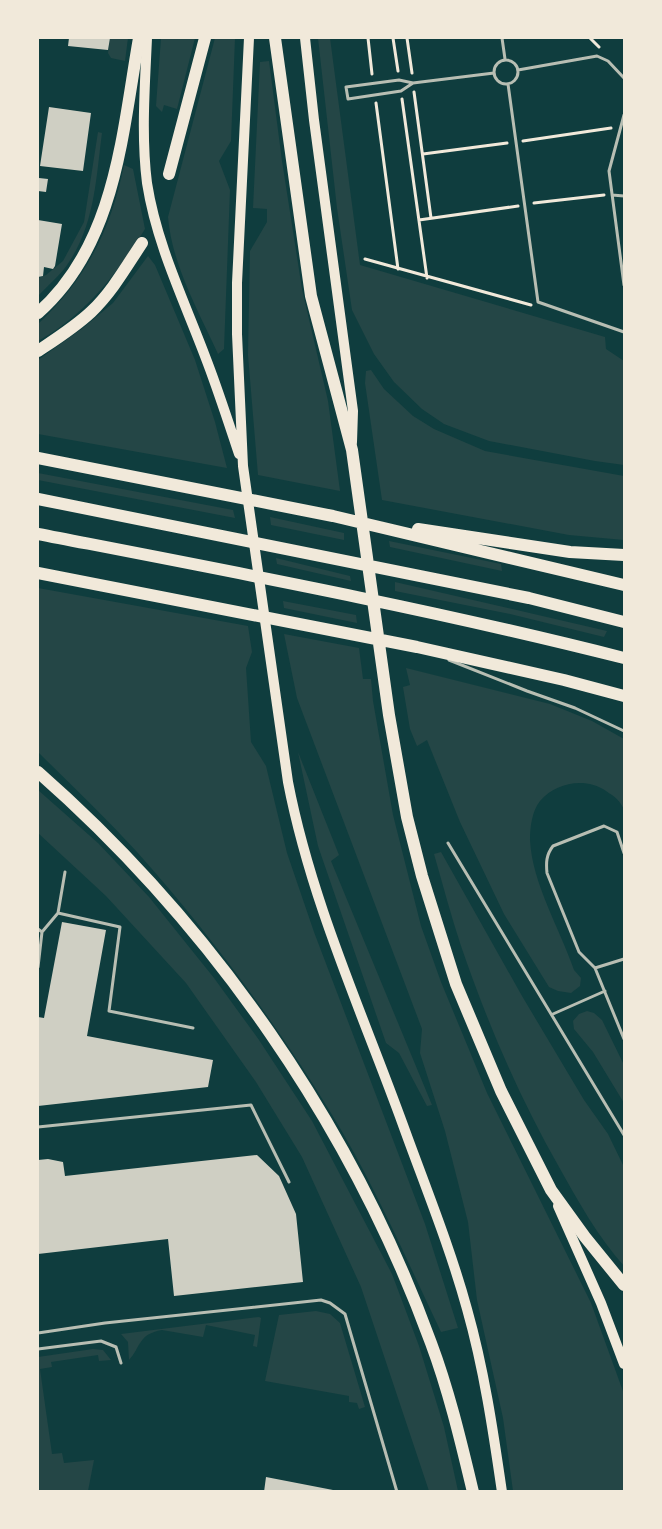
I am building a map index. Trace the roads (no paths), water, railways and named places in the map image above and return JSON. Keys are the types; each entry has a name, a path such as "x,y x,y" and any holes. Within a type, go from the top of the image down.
{"highway":[{"path":"38,314 63,287 83,259 105,210 115,175 139,38"},
{"path":"147,38 144,96 147,182 157,231 208,364 243,466"},
{"path":"169,174 205,38"},
{"path":"249,38 237,293 243,466 284,756 299,831 320,903 403,1125 467,1308 490,1411 502,1491"},
{"path":"275,38 311,296 352,450 384,676 407,817 422,876 456,984 501,1091 551,1190 601,1303 624,1364"},
{"path":"305,38 353,411 352,450"},
{"path":"38,351 62,336 92,311 117,281 141,243"},
{"path":"38,458 333,516 624,585"},
{"path":"38,499 529,598 624,622"},
{"path":"333,516 570,552 624,555"},
{"path":"38,534 519,631 624,658"},
{"path":"38,573 417,647 624,696"},
{"path":"38,772 105,834 195,935 266,1029 319,1112 365,1192 424,1324 461,1443 473,1491"},
{"path":"551,1190 624,1285"}],"lane":[{"path":"144,96 152,38"},
{"path":"502,38 505,60"},
{"path":"518,70 597,56 608,61 624,78"},
{"path":"505,60 514,63 518,70 517,78 508,84"},
{"path":"505,60 496,66 494,73 497,80 508,84"},
{"path":"413,84 399,80 346,87 348,99 401,91 413,84 494,73"},
{"path":"508,84 538,302 624,332"},
{"path":"624,115 609,171 624,285"},
{"path":"612,195 624,196"},
{"path":"417,647 575,708 624,731"},
{"path":"624,853 617,832 604,826 553,846 546,862 547,873 579,952 595,968 624,1038"},
{"path":"448,843 624,1135"},
{"path":"38,967 42,932 58,913 65,872"},
{"path":"58,913 120,927 109,1011 193,1028"},
{"path":"38,929 42,932"},
{"path":"595,968 624,959"},
{"path":"553,1014 605,991"},
{"path":"38,1127 251,1105 289,1182"},
{"path":"38,1333 105,1323 321,1300 330,1303 345,1314 397,1491"},
{"path":"38,1348 101,1341 116,1347 121,1363"}]}
